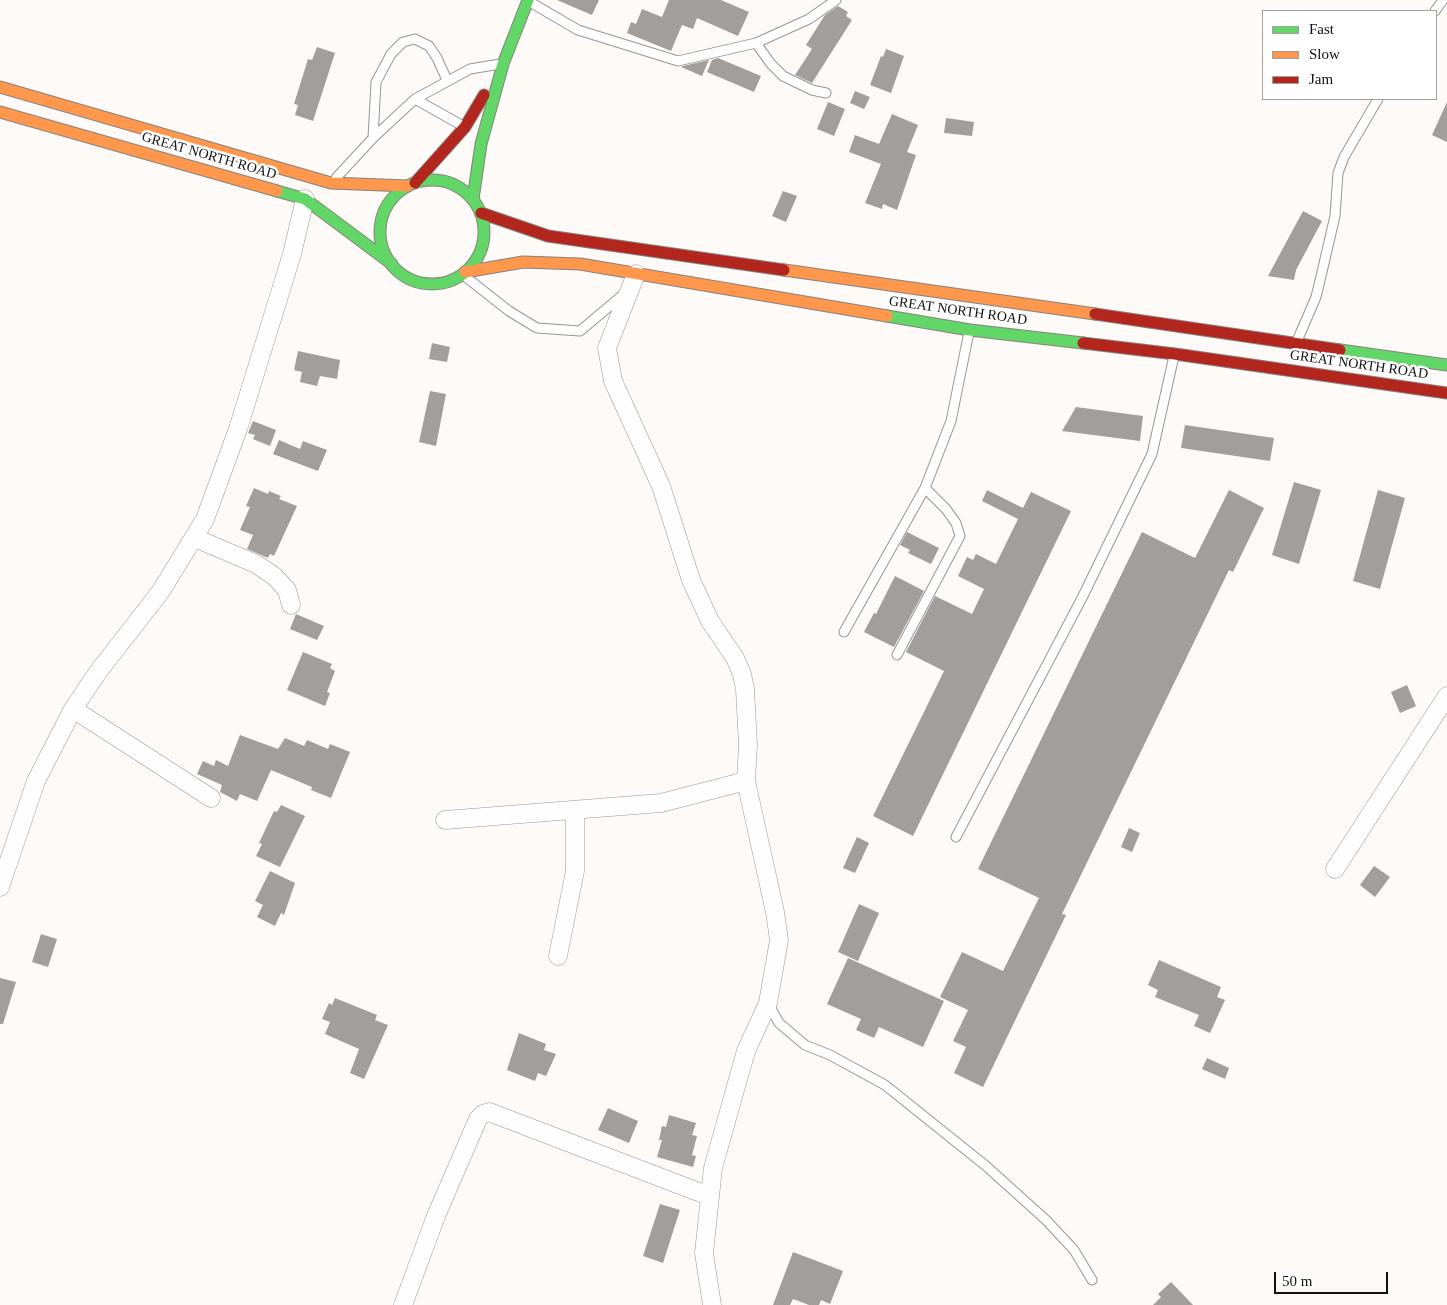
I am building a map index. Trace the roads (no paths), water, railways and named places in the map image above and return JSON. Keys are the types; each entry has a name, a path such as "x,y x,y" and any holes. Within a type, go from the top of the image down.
{"main road":[{"path":"473,199 481,144 503,64 528,0"},
{"path":"412,184 442,180 459,187 473,199 480,213 484,228 482,244 476,259 464,273 443,283 422,283 408,278 392,264 381,240 382,222 394,197 412,184 465,127 503,64"},
{"name":"GREAT NORTH ROAD","path":"0,87 331,183 412,184"},
{"name":"GREAT NORTH ROAD","path":"0,112 306,199 392,264"},
{"name":"GREAT NORTH ROAD","path":"480,213 548,236 1177,340 1447,393"},
{"name":"GREAT NORTH ROAD","path":"464,273 523,262 580,264 633,282 970,330 1177,340 1295,343 1447,365"}],"street":[{"path":"0,887 36,781 74,708 98,672 160,591 195,538 219,485 292,254 306,199"},
{"path":"633,282 607,348 612,381 661,486 691,580 710,621 735,658 742,674 745,689 748,745 746,781 775,912 778,940 768,1003 746,1051 713,1168 704,1253 712,1305"},
{"path":"195,538 256,564 274,576 287,590 291,605"},
{"path":"1335,869 1447,696"},
{"path":"74,708 211,798"},
{"path":"445,820 661,803 746,781"},
{"path":"558,956 575,871 575,810"},
{"path":"403,1305 436,1216 478,1119 483,1114 490,1112 709,1196"}],"lane":[{"path":"528,0 546,14 578,30 678,61 691,60 727,48 756,43 823,12 836,0"},
{"path":"373,138 376,82 391,54 403,42 415,39 428,46 437,58 447,80"},
{"path":"756,43 771,64 783,76 812,90 826,93"},
{"path":"331,183 373,138 415,99 470,69 503,64"},
{"path":"415,99 465,127"},
{"path":"1295,343 1316,297 1335,216 1338,173 1344,157 1377,100"},
{"path":"464,273 509,311 537,328 580,331 633,282"},
{"path":"844,632 925,488 951,421 970,330"},
{"path":"956,837 1082,596 1152,454 1177,340"},
{"path":"897,655 960,536 956,523 946,509 925,488"},
{"path":"768,1003 779,1023 805,1045 830,1055 885,1085 986,1166 1046,1220 1074,1250 1092,1280"}]}
